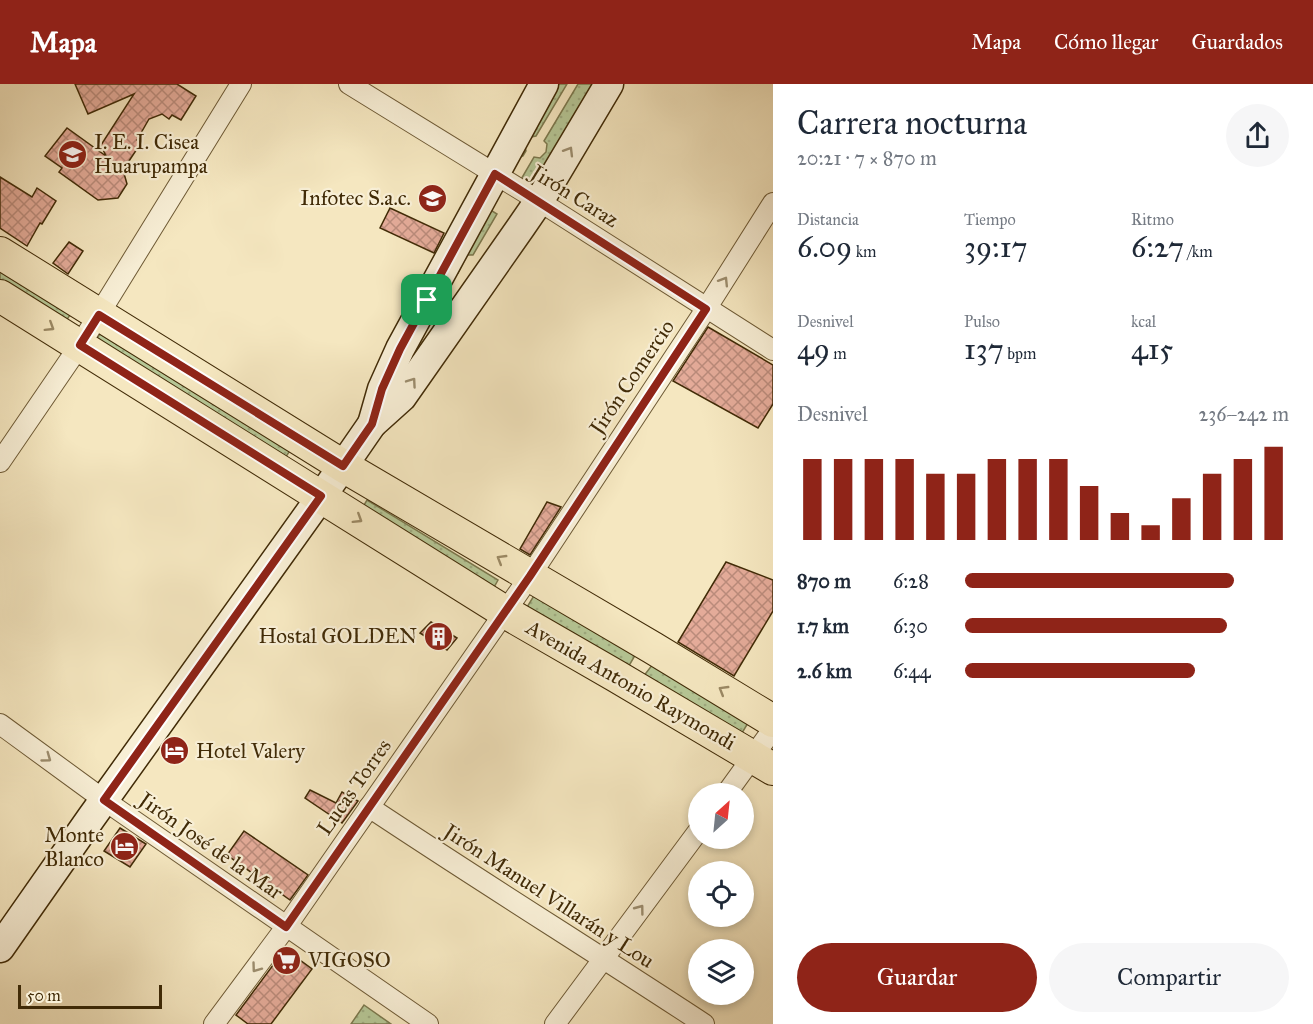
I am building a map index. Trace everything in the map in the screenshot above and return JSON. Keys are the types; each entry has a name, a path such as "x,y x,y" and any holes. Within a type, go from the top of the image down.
{"main road":[{"path":"372,424 382,389 400,349 544,84"},
{"path":"0,948 372,424 402,397 539,201 609,84"},
{"name":"Avenida Antonio Raymondi","path":"0,253 343,466 773,721"},
{"name":"Avenida Antonio Raymondi","path":"0,296 505,612 763,763"}],"street":[{"path":"0,462 80,345 241,84"},
{"name":"Jirón Caraz","path":"349,84 539,201 773,350"},
{"name":"Jirón Comercio","path":"530,576 773,203"},
{"name":"Lucas Torres","path":"214,1024 286,927 530,576"},
{"name":"Jirón José de la Mar","path":"0,724 104,800 428,1024"},
{"path":"739,783 763,763 773,729"},
{"name":"Jirón Manuel Villarán y Lou","path":"369,807 481,882 704,1024"},
{"path":"555,1024 688,845"}],"green space":[{"path":"546,84 567,84 536,136 531,137 523,156 501,165"},
{"path":"578,84 605,84 543,194 520,181 534,157 540,158 546,152 547,144 544,141"},
{"path":"481,204 497,214 473,255 467,255 458,273 445,269"},
{"path":"0,265 72,312 62,327 0,288"},
{"path":"100,334 291,449 280,466 92,345"},
{"path":"367,500 498,580 488,598 357,517"},
{"path":"535,594 637,652 623,676 521,617"},
{"path":"653,664 748,723 736,743 639,682"},
{"path":"364,1005 391,1024 351,1024"}],"building":[{"path":"75,84 177,84 196,96 181,120 172,115 169,119 162,114 149,119 137,140 141,143 123,170 127,184 118,198 98,200 59,172 62,168 45,156 67,128 106,156 101,145 134,94 88,114"},
{"path":"0,177 32,197 37,188 56,201 27,246 0,228"},
{"path":"390,208 444,233 434,253 380,228"},
{"path":"69,242 83,251 68,274 53,263"},
{"path":"708,327 773,365 773,404 758,428 673,381"},
{"path":"547,502 561,507 530,555 520,549"},
{"path":"726,562 773,580 773,611 734,676 678,642"},
{"name":"Hostal GOLDEN","path":"431,622 457,638 447,650 420,633"},
{"path":"310,790 336,803 342,792 358,801 342,823 305,798"},
{"name":"Monte Blanco","path":"120,828 146,844 130,867 104,851"},
{"path":"244,831 308,875 290,900 227,855"},
{"path":"285,949 312,969 271,1024 248,1024 236,1015"}],"place":[{"name":"I. E. I. Cisea Huarupampa","path":"73,154"},
{"name":"Infotec S.a.c.","path":"432,198"},
{"name":"Hostal GOLDEN","path":"438,636"},
{"name":"Hotel Valery","path":"175,751"},
{"name":"Monte Blanco","path":"125,847"},
{"name":"VIGOSO","path":"287,960"}],"route":[{"path":"495,174 706,309 530,576 286,927 104,800 321,496 80,345 99,315 343,466 372,424 382,389 400,349 427,300 495,174"}]}
